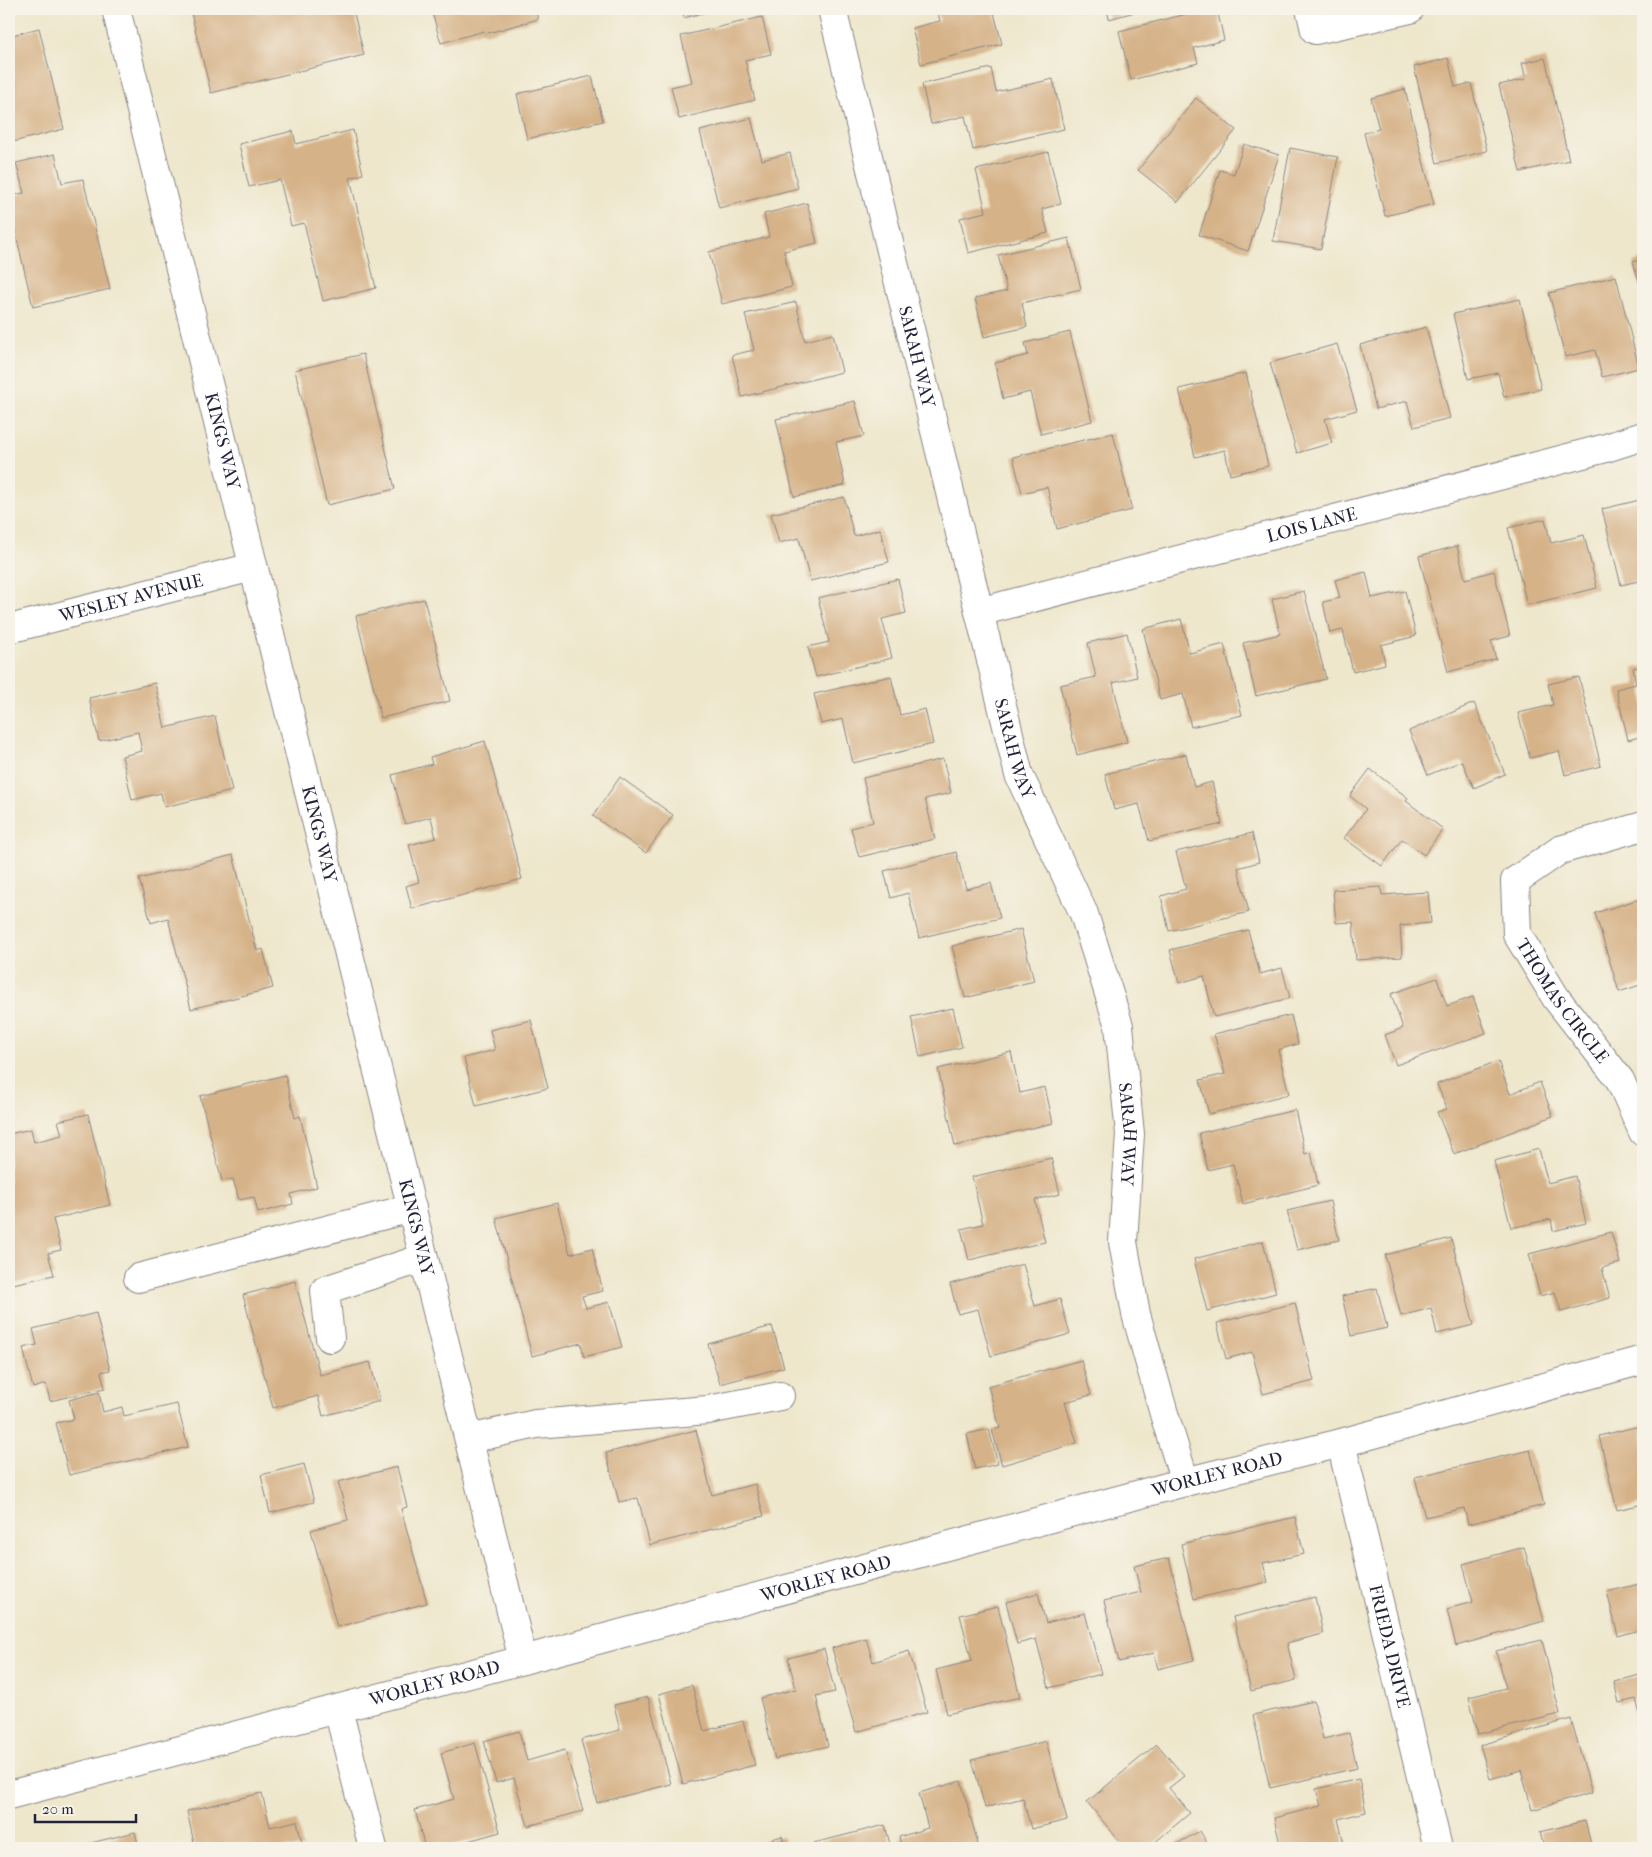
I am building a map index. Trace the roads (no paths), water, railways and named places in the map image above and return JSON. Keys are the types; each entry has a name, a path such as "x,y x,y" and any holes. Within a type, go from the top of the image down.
{"street":[{"name":"KINGS WAY","path":"116,9 524,1660"},
{"name":"SARAH WAY","path":"832,9 980,612 1018,775 1084,914 1119,1026 1130,1134 1123,1242 1136,1314 1185,1482"},
{"path":"1310,9 1315,30 1410,9"},
{"name":"LOIS LANE","path":"980,612 1606,448 1643,436"},
{"name":"WESLEY AVENUE","path":"9,629 253,566"},
{"name":"THOMAS CIRCLE","path":"1643,826 1560,850 1516,880 1517,934 1556,998 1620,1080 1643,1132"},
{"path":"138,1278 412,1208"},
{"path":"330,1338 325,1290 424,1258"},
{"name":"WORLEY ROAD","path":"9,1795 524,1660 1185,1482 1341,1443 1643,1360"},
{"path":"469,1439 536,1424 708,1410 780,1396"},
{"name":"FRIEDA DRIVE","path":"1341,1443 1438,1848"},
{"path":"338,1709 373,1848"}]}
